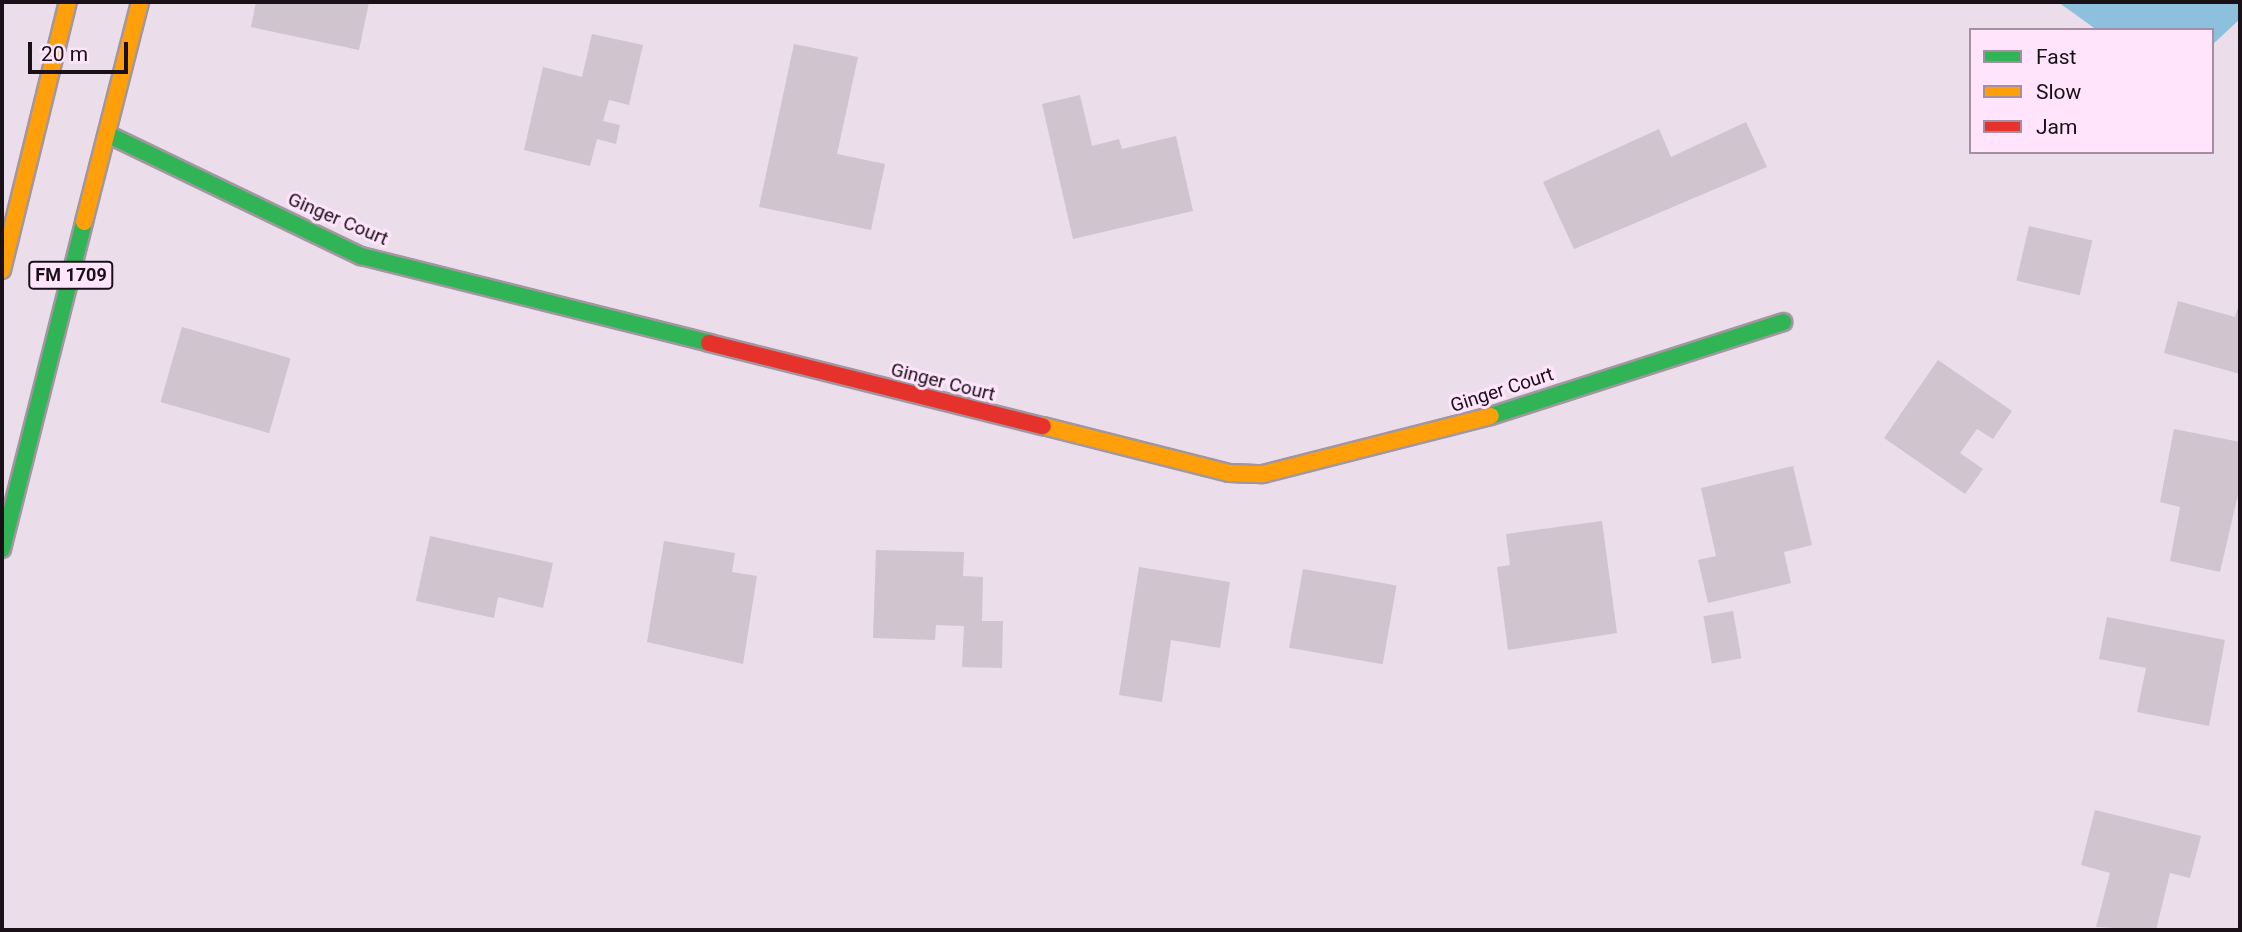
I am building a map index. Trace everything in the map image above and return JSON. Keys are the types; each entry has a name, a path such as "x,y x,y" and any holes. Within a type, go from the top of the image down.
{"street":[{"name":"FM 1709","path":"2,270 68,2"},
{"name":"FM 1709","path":"2,549 140,2"},
{"name":"Ginger Court","path":"107,134 361,256 1229,473 1263,474 1437,433 1783,322"}],"water":[{"path":"2058,2 2240,2 2240,19 2214,43 2214,28 2094,28"}],"building":[{"path":"256,2 369,2 359,50 251,27"},
{"path":"592,34 643,45 629,105 609,100 603,121 620,125 616,144 597,139 590,166 524,150 543,67 582,77"},
{"path":"794,44 858,57 837,154 885,164 871,230 759,207"},
{"path":"1080,95 1092,146 1119,139 1122,149 1176,136 1193,211 1073,239 1042,104"},
{"path":"1746,122 1767,167 1574,249 1543,182 1659,129 1671,157"},
{"path":"2029,226 2092,241 2080,295 2016,281"},
{"path":"2178,301 2235,317 2240,301 2240,374 2164,353"},
{"path":"182,327 291,358 269,433 161,402"},
{"path":"1938,360 2012,411 1993,439 1977,429 1960,453 1983,469 1965,494 1884,438"},
{"path":"2174,429 2240,442 2240,486 2220,572 2170,561 2180,507 2160,502"},
{"path":"1793,466 1812,545 1784,552 1791,583 1708,603 1698,560 1716,556 1701,488"},
{"path":"1602,521 1617,633 1508,650 1497,567 1510,565 1506,534"},
{"path":"430,536 553,563 543,608 498,597 494,618 416,601"},
{"path":"664,541 735,553 732,572 757,576 743,664 647,642"},
{"path":"876,550 964,552 963,576 983,577 982,621 1003,621 1002,668 962,667 964,626 936,625 935,640 873,638"},
{"path":"1139,567 1230,582 1220,648 1171,640 1162,702 1119,695"},
{"path":"1303,569 1397,585 1383,664 1289,648"},
{"path":"1733,611 1741,658 1712,663 1703,616"},
{"path":"2107,617 2225,640 2209,726 2137,712 2146,668 2099,659"},
{"path":"2095,810 2201,836 2190,878 2170,873 2156,930 2096,927 2110,873 2081,865"}],"traffic: fast":[{"path":"107,134 361,256 709,343"},
{"path":"2,549 84,222"},
{"path":"1491,416 1783,322"}],"traffic: slow":[{"path":"2,270 68,2"},
{"path":"84,222 140,2"},
{"path":"1043,426 1229,473 1263,474 1491,416"}],"traffic: jam":[{"path":"709,343 1043,426"}]}
